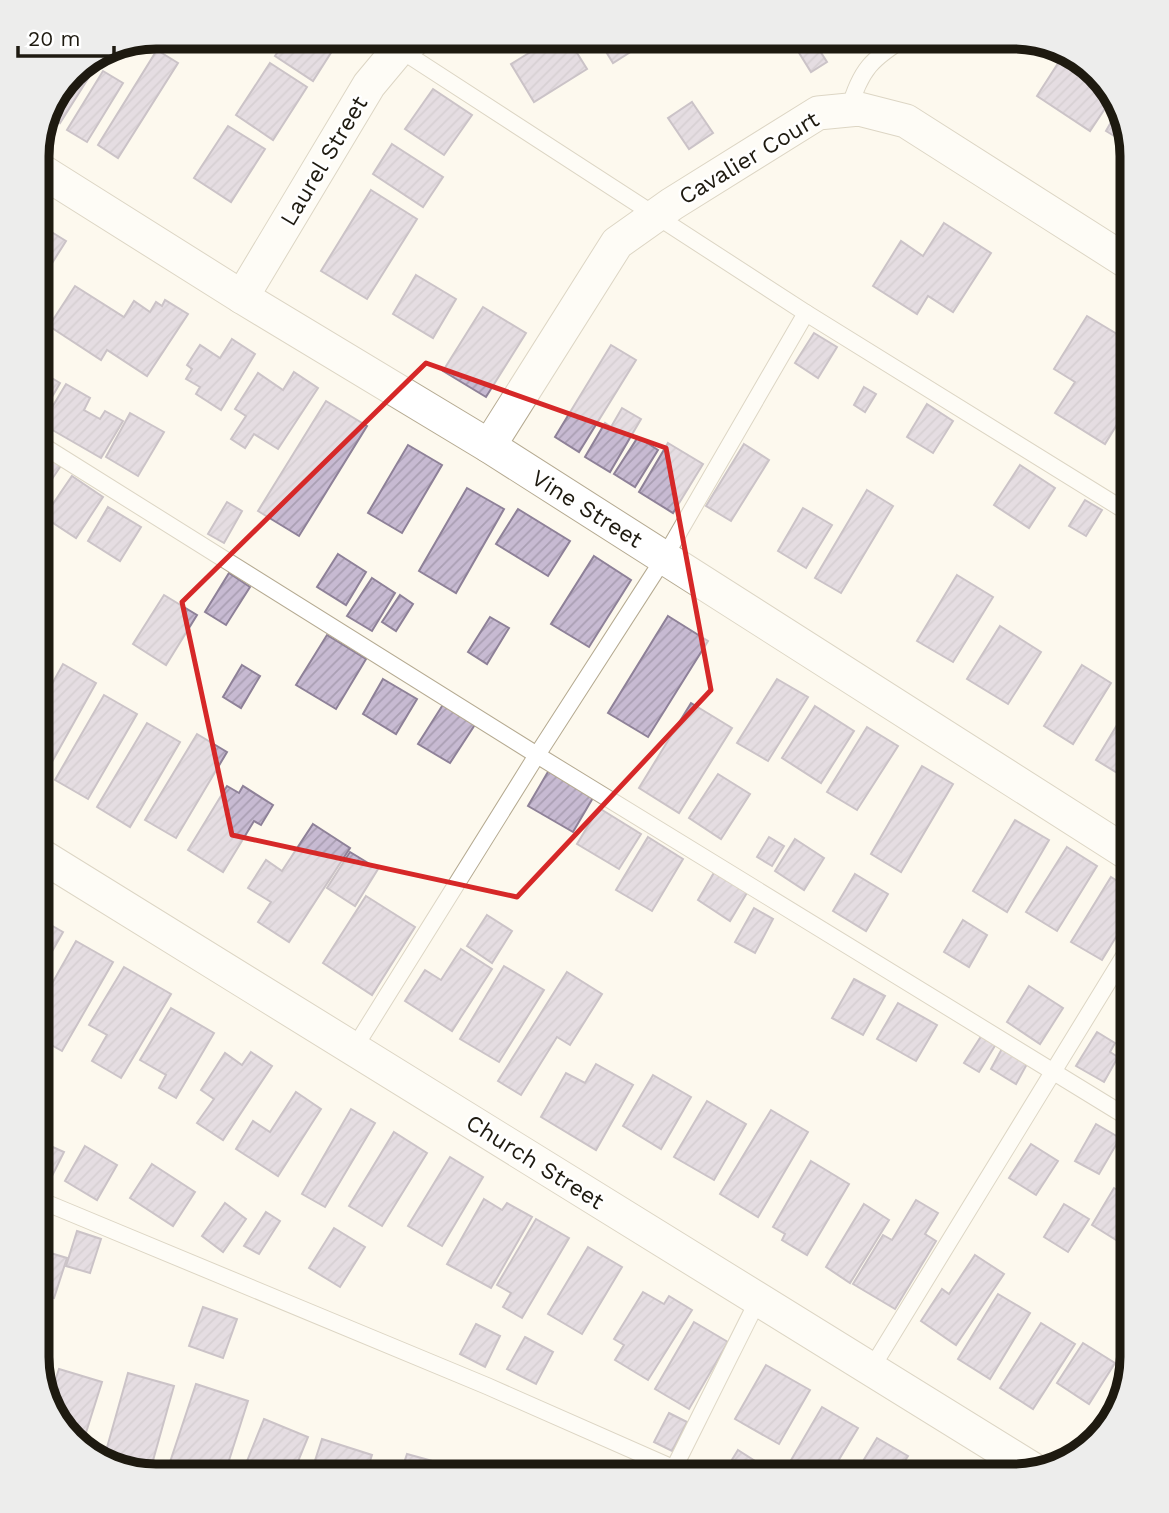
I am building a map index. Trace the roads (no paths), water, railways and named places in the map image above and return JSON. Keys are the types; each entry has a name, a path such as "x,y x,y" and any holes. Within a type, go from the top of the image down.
{"street":[{"name":"Laurel Street","path":"242,297 369,85 402,49"},
{"name":"Cavalier Court","path":"489,446 617,243 818,113 859,109 906,121 1120,257"},
{"name":"Vine Street","path":"49,176 242,297 489,446 1120,848"},
{"name":"Church Street","path":"49,860 1023,1463"}],"lane":[{"path":"417,49 655,216 1120,508"},
{"path":"849,110 856,84 879,54 887,49"},
{"path":"353,1049 664,558 806,313"},
{"path":"49,450 537,755 1120,1113"},
{"path":"871,1370 1120,963"},
{"path":"49,1204 487,1386 654,1464"},
{"path":"675,1464 758,1300"}]}
